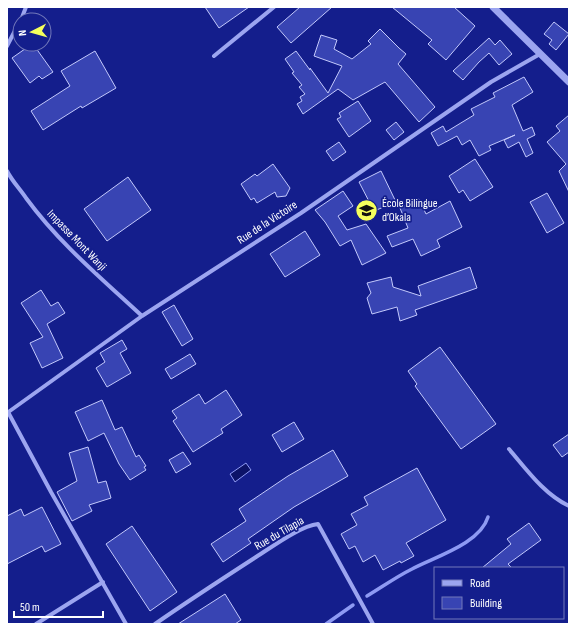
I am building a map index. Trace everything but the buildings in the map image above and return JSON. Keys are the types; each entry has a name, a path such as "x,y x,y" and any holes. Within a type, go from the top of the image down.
{"street":[{"path":"214,56 274,7"},
{"path":"493,7 569,82"},
{"path":"7,46 12,36"},
{"name":"Rue de la Victoire","path":"8,413 142,316 300,213 491,82 540,54"},
{"name":"Impasse Mont Wanji","path":"7,171 33,208 55,234 88,268 142,316"},
{"path":"8,413 126,624"},
{"path":"509,449 544,489 569,506"},
{"name":"Rue du Tilapia","path":"155,624 275,545 302,529 318,524 373,624"},
{"path":"36,624 103,582"}],"shaded area":[{"path":"246,463 251,470 235,482 230,474"}],"waterway":[{"path":"367,596 406,572 455,549 466,542 476,535 488,517"},
{"path":"326,624 353,605"}],"place":[{"name":"École Bilingue d’Okala","path":"367,210"}]}
